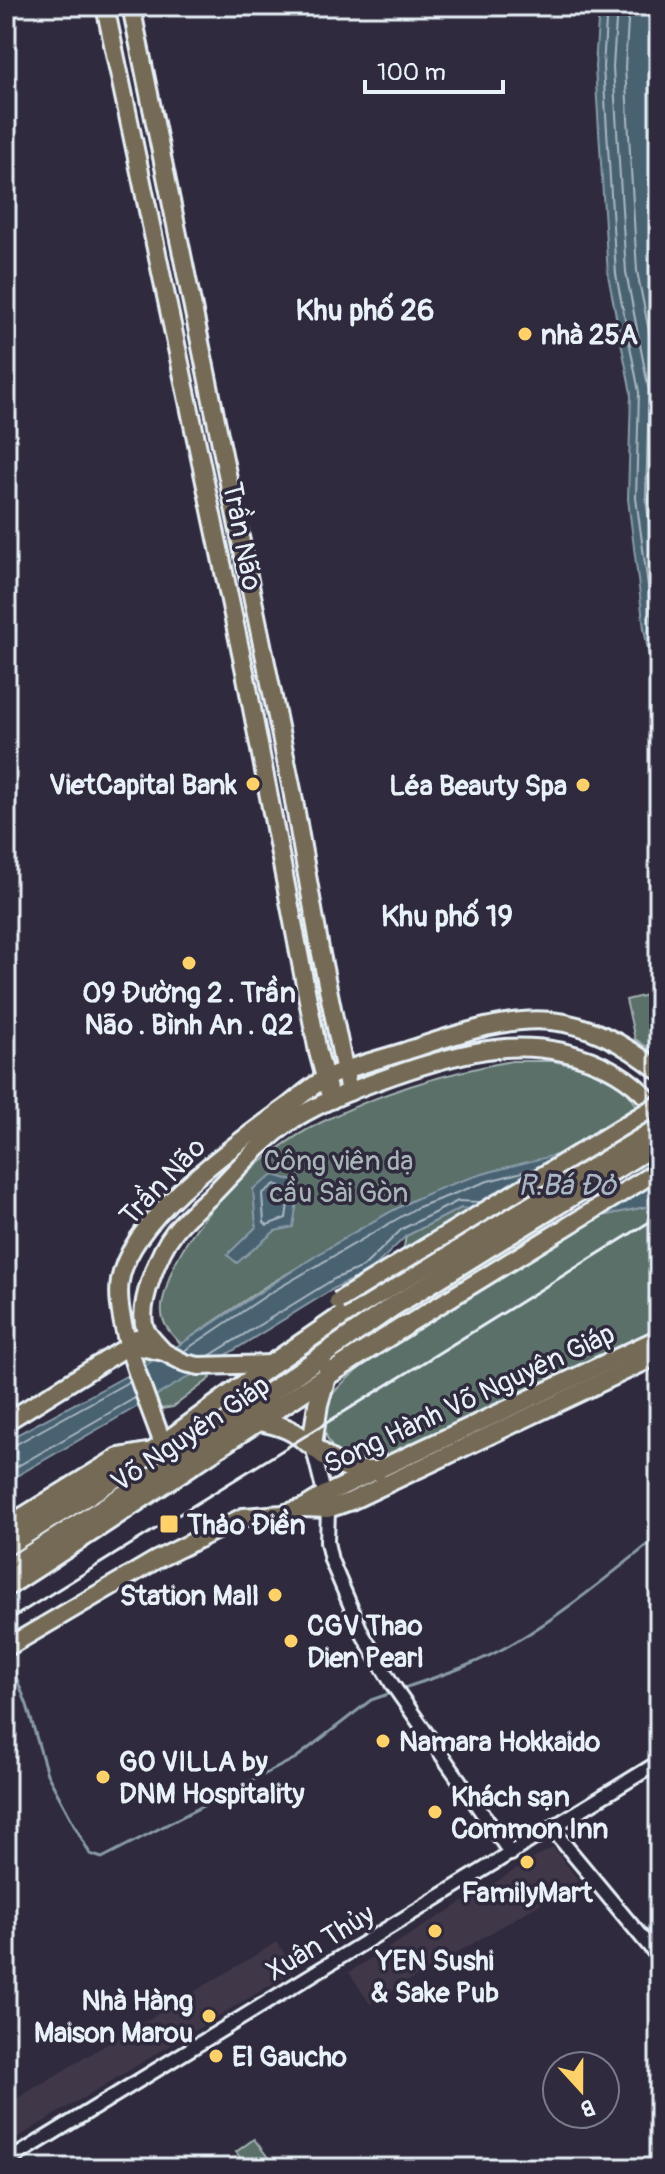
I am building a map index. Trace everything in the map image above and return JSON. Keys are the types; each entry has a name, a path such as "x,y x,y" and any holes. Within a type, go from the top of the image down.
{"highway":[{"path":"342,1307 659,1125"},
{"path":"398,1317 659,1142"},
{"path":"398,1317 659,1157"},
{"name":"Võ Nguyên Giáp","path":"6,1546 128,1470 317,1332 342,1307"},
{"name":"Võ Nguyên Giáp","path":"6,1587 152,1494 258,1421 398,1317"},
{"name":"Võ Nguyên Giáp","path":"6,1570 168,1467 237,1415 398,1317"},
{"path":"312,1445 318,1404 329,1368"},
{"name":"Võ Nguyên Giáp","path":"237,1415 259,1412 329,1368"},
{"path":"237,1415 278,1424 312,1445 332,1463 344,1468 377,1471"},
{"name":"Võ Nguyên Giáp","path":"6,1528 119,1458 158,1448"}],"main road":[{"name":"Trần Não","path":"105,6 187,391 331,1100"},
{"name":"Trần Não","path":"131,6 289,774 349,1092"},
{"path":"123,92 147,88"},
{"path":"187,391 208,386"},
{"name":"Trần Não","path":"158,1448 119,1302 120,1280 130,1252 148,1225 213,1162 325,1078 435,1041 502,1025 539,1021 587,1029 623,1043 659,1071"},
{"name":"Trần Não","path":"145,1327 150,1281 175,1231 274,1133 349,1092 441,1059 486,1049 545,1047 576,1053 610,1068 635,1084 659,1113"},
{"path":"342,1307 659,1104"},
{"path":"398,1317 659,1170"},
{"path":"6,1422 130,1345 145,1327 164,1352"},
{"name":"Song Hành Võ Nguyên Giáp","path":"326,1502 377,1471 659,1338"},
{"path":"130,1345 164,1352 185,1363 209,1366 272,1364"},
{"name":"Song Hành Võ Nguyên Giáp","path":"6,1648 156,1560 243,1517 282,1514 326,1502 659,1355"}],"street":[{"path":"312,1445 326,1502 327,1542 331,1560 362,1633 392,1684 511,1854"},
{"name":"Xuân Thủy","path":"6,2162 659,1762"},
{"path":"552,1829 659,1958"}],"shaded area":[{"path":"553,1847 579,1881 370,2004 349,1972"},
{"path":"277,1942 295,1970 15,2139 6,2123 6,2105"}],"green space":[{"path":"659,992 659,1055 635,1039 626,1000"},
{"name":"Công viên dạ cầu Sài Gòn","path":"512,1061 553,1061 592,1070 625,1089 659,1137 659,1179 413,1200 266,1286 181,1344 170,1333 162,1311 175,1265 206,1216 250,1171 297,1136 343,1112 437,1078"},
{"name":"Công viên dạ cầu Sài Gòn","path":"659,1204 659,1337 396,1460 353,1458 335,1450 329,1442 324,1426 325,1415 327,1404 336,1390 371,1359 440,1312 403,1252 406,1236 461,1208 515,1215 602,1216"},
{"path":"147,1356 208,1373 211,1378 173,1407 162,1409 153,1401 141,1360"},
{"path":"254,2139 276,2168 248,2168 236,2152"}],"water":[{"path":"599,6 659,6 659,714 644,628 628,499 631,393 608,275 595,67"},
{"name":"R.Bá Đỏ","path":"568,1152 606,1166 659,1179 659,1204 602,1216 515,1215 461,1208 406,1236 367,1274 338,1286 218,1360 6,1482 6,1441 161,1356 352,1234 411,1201 449,1185"},
{"path":"274,1175 300,1183 293,1227 275,1231 237,1263 227,1255 256,1227 253,1189"}],"pier":[{"path":"615,1164 657,1174 583,1220 524,1219"}],"waterway":[{"path":"401,1689 502,1650 571,1605 659,1536"},
{"path":"11,1664 27,1705 47,1774 90,1854 102,1858 296,1758 371,1700 394,1692"}],"railway":[{"path":"6,1622 659,1216"}],"place":[{"name":"nhà 25A","path":"525,334"},
{"name":"VietCapital Bank","path":"253,784"},
{"name":"Léa Beauty Spa","path":"583,785"},
{"name":"09 Đường 2 . Trần Não . Bình An . Q2","path":"189,963"},
{"name":"Thảo Điền","path":"169,1524"},
{"name":"Station Mall","path":"275,1595"},
{"name":"CGV Thao Dien Pearl","path":"291,1641"},
{"name":"Namara Hokkaido","path":"383,1741"},
{"name":"GO VILLA by DNM Hospitality","path":"103,1777"},
{"name":"Khách sạn Common Inn","path":"435,1812"},
{"name":"FamilyMart","path":"527,1862"},
{"name":"YEN Sushi & Sake Pub","path":"435,1931"},
{"name":"Nhà Hàng Maison Marou","path":"209,2016"},
{"name":"El Gaucho","path":"216,2056"}],"district":[{"name":"Khu phố 26","path":"365,310"},
{"name":"Khu phố 19","path":"447,916"}]}
